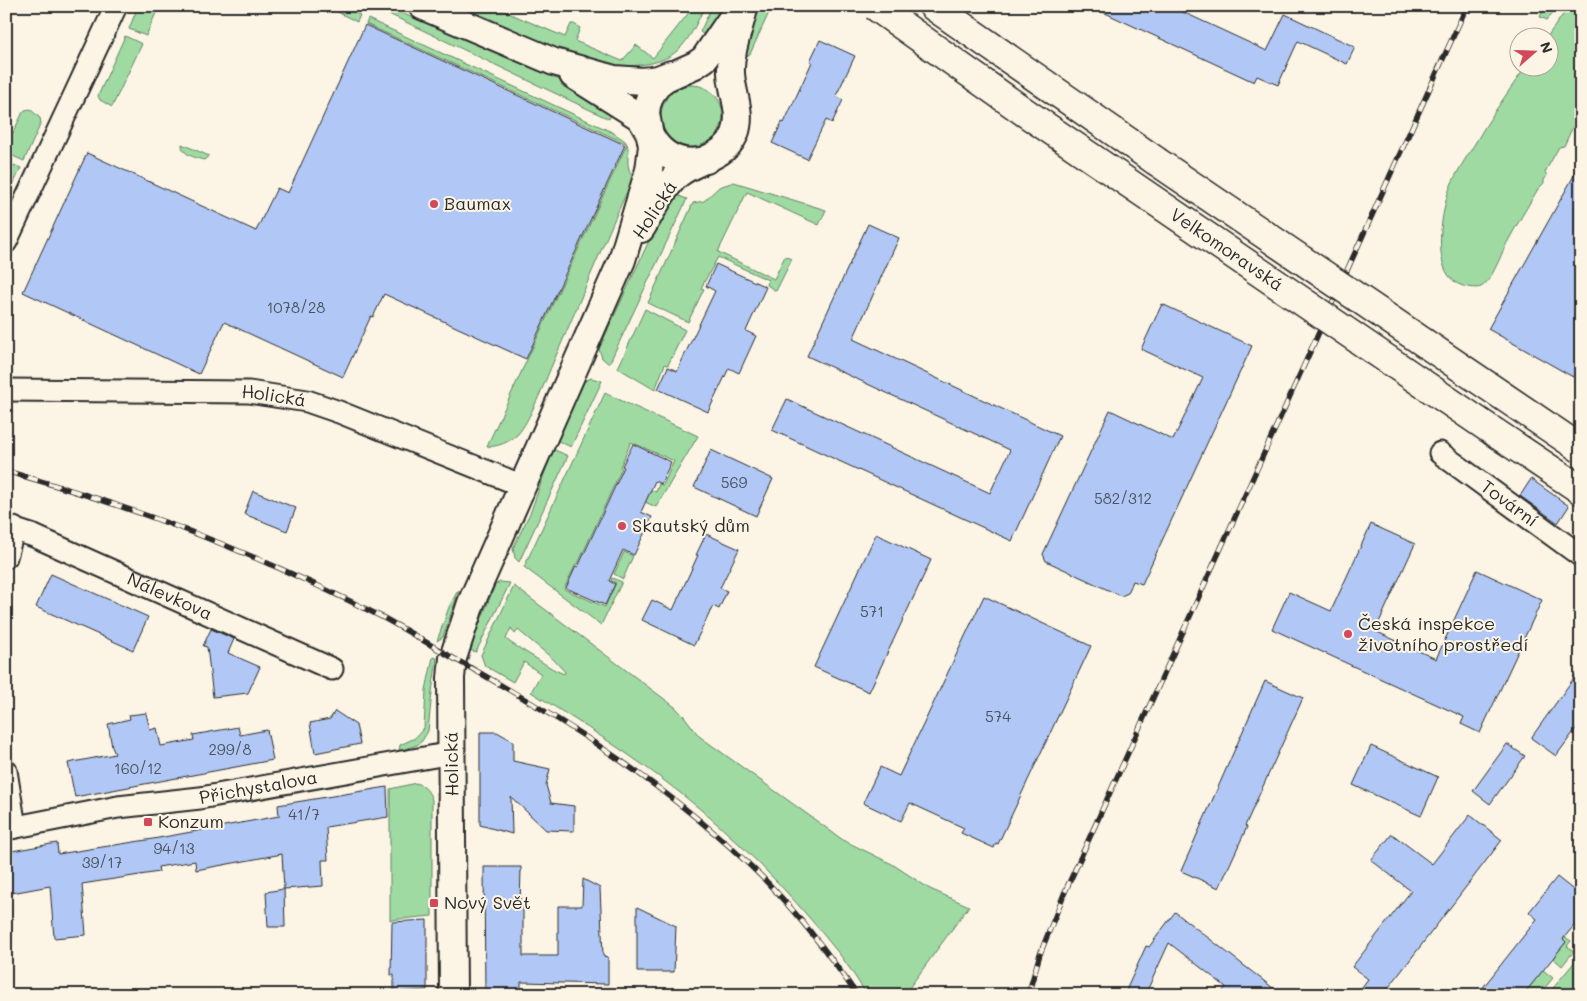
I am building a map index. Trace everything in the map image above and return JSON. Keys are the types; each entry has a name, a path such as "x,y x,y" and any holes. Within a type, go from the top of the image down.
{"main road":[{"name":"Velkomoravská","path":"875,6 1026,113 1581,490"},
{"name":"Velkomoravská","path":"933,6 1132,144 1581,449"}],"street":[{"path":"6,242 116,6"},
{"path":"422,6 554,62 638,116 649,131"},
{"name":"Holická","path":"615,276 647,179 652,146 646,114 649,100 659,84 704,59 740,6"},
{"name":"Holická","path":"453,995 451,701 453,658 471,603 615,276 630,248 672,182 686,169 724,150 734,134 738,117 731,72 732,58 745,6"},
{"path":"554,62 588,70 614,79 630,81 651,81 678,72 697,70 716,76 727,86 736,101"},
{"name":"Holická","path":"649,131 656,145 668,156 690,162 709,159"},
{"name":"Holická","path":"6,390 231,391 294,398 340,412 523,486"},
{"name":"Tovární","path":"1440,453 1581,556"},
{"path":"6,557 10,528"},
{"name":"Nálevkova","path":"10,528 332,669"},
{"name":"Přichystalova","path":"10,828 118,807 200,798 452,753"},
{"path":"6,770 10,828"}],"green space":[{"path":"138,6 159,6 146,36 129,29"},
{"path":"326,6 341,6 360,15 357,22"},
{"path":"372,6 385,6 555,78 589,94 614,109 609,119"},
{"path":"455,6 492,6 565,37 571,24 574,24 580,28 575,41 622,61 636,45 653,58 694,6 705,6 686,42 678,50 659,61 629,66 627,73 605,68"},
{"path":"712,6 728,6 710,39 700,32"},
{"path":"758,6 772,6 750,54 745,57 744,36"},
{"path":"1545,6 1558,6 1547,20 1540,17"},
{"path":"1569,6 1581,6 1581,115 1575,122 1564,146 1559,147 1545,172 1547,176 1544,183 1538,189 1505,246 1489,279 1479,288 1463,286 1453,280 1446,271 1440,245 1445,203 1450,187 1484,129 1518,78 1560,78 1560,28 1553,28"},
{"path":"368,19 614,133 627,144 366,24"},
{"path":"125,36 142,44 112,107 100,100 98,96"},
{"path":"692,85 704,88 714,94 720,104 723,116 720,128 714,138 704,144 692,147 680,144 670,138 664,128 661,116 664,104 670,94 680,88"},
{"path":"30,109 40,118 41,123 24,161 6,153 6,147 23,112"},
{"path":"182,144 209,156 204,160 193,157 186,153"},
{"path":"627,144 629,168 634,176 527,421 512,439 495,446 487,446"},
{"path":"14,165 21,168 6,200 6,181"},
{"path":"734,182 826,210 819,225 747,192 718,252 774,279 785,256 792,259 776,291 767,285 768,280 718,257 701,288 704,289 688,322 648,303 693,203 704,201 719,187"},
{"path":"671,193 687,199 609,364 602,358 599,349"},
{"path":"645,309 685,330 668,365 665,364 655,390 618,368"},
{"path":"591,378 602,381 571,447 556,440 583,382"},
{"path":"605,393 698,436 656,507 645,502 651,490 656,492 659,484 663,485 674,461 631,442 620,467 622,468 578,564 576,564 564,589 605,607 616,583 611,581 612,578 622,582 601,625 524,567"},
{"path":"553,449 568,456 519,562 515,558 513,548 531,511"},
{"path":"624,552 633,556 623,579 614,574"},
{"path":"500,582 510,583 476,652 469,650 495,585"},
{"path":"514,586 675,707 699,736 843,840 892,864 930,889 969,906 904,995 867,995 850,969 815,924 760,864 700,809 643,765 531,692 541,674 524,662 513,682 485,666 481,655","holes":["511,628 515,634 518,630 553,659 565,672 564,674 506,639"]},
{"path":"459,591 443,637 437,641 449,607"},
{"path":"433,657 437,658 428,731 417,745 399,751 400,745 415,738 424,728 426,690"},
{"path":"416,783 426,789 432,800 432,916 390,920 390,789"},
{"path":"1565,937 1571,941 1567,946 1574,951 1562,966 1553,958 1566,942 1563,939"},
{"path":"1581,954 1581,993 1579,995 1552,995 1549,993"},
{"path":"1543,970 1553,978 1539,995 1523,995"}],"building":[{"path":"1090,6 1170,6 1267,51 1285,14 1355,47 1347,64 1298,41 1278,85 1257,76 1254,82"},
{"name":"Baumax","path":"365,25 625,145 526,359 384,294 373,317 371,316 343,377 224,322 199,374 23,292 87,153 256,231 277,188 288,193"},
{"path":"820,40 855,56 836,96 843,100 832,123 826,120 807,159 772,143 782,122 784,123"},
{"path":"1581,163 1581,363 1573,377 1488,329"},
{"path":"868,224 899,238 853,339 1060,436 1012,541 772,430 787,399 990,493 1010,450 807,356"},
{"path":"716,264 766,287 746,331 756,336 739,373 729,368 708,412 658,389 668,367 677,371 715,291 706,286"},
{"path":"1162,304 1252,346 1142,584 1133,581 1128,593 1121,596 1046,561 1043,554 1110,410 1173,440 1203,378 1141,349"},
{"name":"Skautský dům","path":"633,444 671,462 661,484 655,481 641,512 652,517 634,555 623,550 609,581 615,584 605,605 566,588 576,566 578,567"},
{"path":"711,450 773,479 756,516 694,487"},
{"path":"1531,479 1569,506 1558,523 1520,496"},
{"path":"253,491 296,508 287,531 244,514"},
{"path":"1371,524 1415,544 1375,631 1436,659 1477,570 1542,600 1480,733 1461,724 1464,717 1272,629 1289,592 1331,611"},
{"path":"706,534 739,549 720,588 727,591 719,609 713,606 694,645 642,620 652,600 673,610"},
{"path":"876,534 931,560 869,692 814,667"},
{"path":"51,574 148,617 133,650 36,607"},
{"path":"984,596 1091,646 998,844 996,843 994,848 961,833 964,828 910,803 901,821 863,803 880,767 899,776"},
{"path":"211,629 234,639 228,653 260,667 248,693 213,697 207,647 203,646"},
{"path":"1581,668 1581,722 1556,756 1531,738"},
{"path":"1265,681 1303,698 1219,888 1181,871"},
{"path":"335,711 356,725 360,744 315,753 310,723 330,719"},
{"path":"146,713 150,730 157,728 161,746 194,740 193,735 238,727 240,735 267,730 273,760 75,797 68,763 115,754 108,724 130,719 129,715"},
{"path":"480,732 497,732 513,741 513,761 550,769 546,785 551,803 574,806 574,831 546,830 511,797 512,834 480,825"},
{"path":"1507,744 1525,756 1490,804 1473,791"},
{"path":"1371,746 1438,777 1421,816 1353,785"},
{"path":"387,787 388,817 326,827 328,860 322,860 323,886 284,889 282,854 196,870 195,861 158,867 159,872 82,884 86,935 54,938 50,886 6,894 6,852 57,843 58,854 153,839 279,816 278,805"},
{"path":"1470,815 1502,840 1383,995 1356,995 1368,979 1352,967 1411,891 1371,860 1392,834 1432,864"},
{"path":"484,867 521,867 520,906 523,906 523,956 558,956 558,906 582,906 583,879 600,888 603,956 608,957 608,984 521,982 521,995 485,995"},
{"path":"1557,877 1581,896 1581,917 1563,939 1566,942 1523,995 1477,995 1537,919 1529,912"},
{"path":"284,889 285,927 268,927 266,892"},
{"path":"637,907 676,926 674,972 637,972"},
{"path":"1175,912 1282,995 1220,995 1226,987 1169,943 1145,995 1124,995 1146,946 1149,947"},
{"path":"427,920 427,990 394,992 394,975 391,975 392,922"}],"railway":[{"path":"1028,995 1040,954 1064,894 1467,6"},
{"path":"6,471 77,492 153,518 285,571 382,617 536,706 576,731 655,786 729,846 764,879 789,907 857,995"}],"place":[{"name":"Baumax","path":"434,204"},
{"name":"Skautský dům","path":"622,526"},
{"name":"Česká inspekce životního prostředí","path":"1348,634"},
{"name":"Konzum","path":"148,822"},
{"name":"Nový Svět","path":"434,903"}]}
